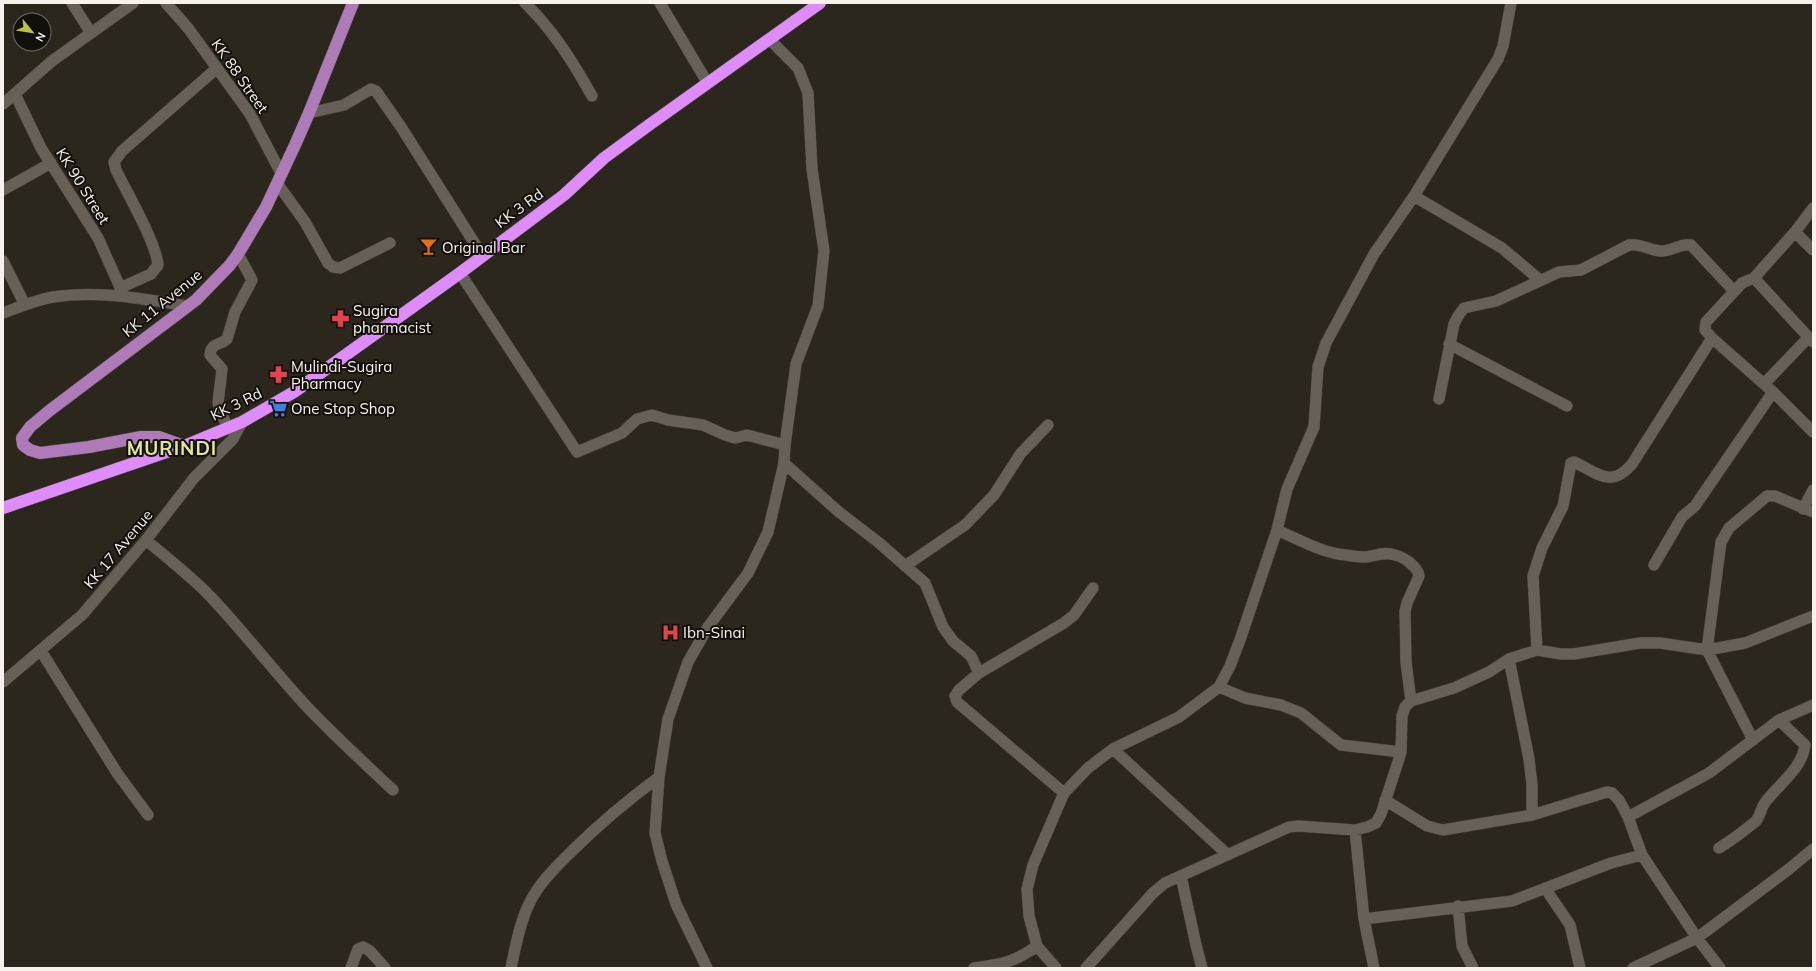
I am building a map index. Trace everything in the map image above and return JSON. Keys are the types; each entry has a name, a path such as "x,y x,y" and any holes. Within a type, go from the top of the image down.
{"highway":[{"name":"KK 3 Rd","path":"3,508 184,446 242,422 299,388 460,273 482,255 564,195 604,158 707,82 820,3"}],"main road":[{"name":"KK 11 Avenue","path":"184,446 160,437 141,438 89,447 40,453 23,446 22,438 30,427 49,411 188,306 211,286 238,254 266,207 309,113 353,3"}],"street":[{"path":"72,3 91,33"},
{"path":"3,104 52,61 133,3"},
{"name":"KK 88 Street","path":"166,3 188,28 216,69 250,114 279,178 328,263 334,268 340,268 390,243"},
{"path":"524,3 540,18 563,46 592,96"},
{"path":"660,3 707,82"},
{"path":"1056,968 1037,946 1029,916 1027,889 1033,865 1064,793 1088,768 1113,749 1179,717 1219,687 1230,666 1240,640 1277,530 1287,489 1314,427 1318,367 1326,343 1374,254 1414,196 1498,59 1503,46 1512,3"},
{"path":"706,968 676,904 662,861 655,833 659,777 668,719 688,662 708,627 748,573 768,532 774,513 784,463 796,364 818,306 824,251 812,169 808,92 798,68 769,39"},
{"path":"122,292 151,274 158,265 158,259 116,170 114,162 122,151 216,69"},
{"path":"309,113 344,105 371,89 376,91 401,127 482,255"},
{"name":"KK 90 Street","path":"15,94 32,132 98,238 122,292"},
{"path":"3,190 51,162"},
{"path":"1414,196 1502,248 1540,280"},
{"path":"1813,208 1795,232 1754,278 1742,283 1706,322 1705,330 1773,392 1813,432"},
{"path":"1795,232 1813,250"},
{"path":"1439,399 1454,324 1464,308 1496,301 1560,272 1581,270 1629,245 1638,245 1662,251 1688,244 1694,247 1734,292"},
{"path":"227,427 218,403 222,369 210,355 210,350 215,344 224,342 227,339 235,312 252,280 238,254"},
{"path":"3,261 25,305"},
{"path":"460,273 577,452 622,433 637,418 652,415 668,420 703,425 730,437 735,438 747,435 785,445"},
{"path":"1754,278 1810,340 1764,384"},
{"path":"3,313 54,297 122,292 188,306"},
{"path":"1537,650 1532,576 1542,548 1563,506 1571,463 1574,462 1609,479 1619,477 1624,474 1632,464 1712,338"},
{"path":"1449,344 1567,406"},
{"path":"1654,565 1682,517 1695,506 1773,392"},
{"name":"KK 17 Avenue","path":"3,682 82,615 146,540 194,478 233,440 242,422"},
{"path":"905,566 965,526 994,494 1021,453 1048,425"},
{"path":"784,463 839,512 878,542 926,583 943,627 953,641 971,656 979,673"},
{"path":"1753,740 1707,650 1721,542 1726,532 1758,502 1768,496 1775,496 1808,510 1813,490"},
{"path":"1277,530 1328,551 1344,555 1364,557 1380,554 1393,554 1402,557 1419,572 1417,582 1407,603 1405,611 1406,662 1410,701"},
{"path":"146,540 204,591 234,621 310,710 337,736 344,745 393,790"},
{"path":"1064,793 957,702 955,696 959,690 979,673 1064,623 1074,615 1093,588"},
{"path":"1086,968 1153,893 1165,883 1289,827 1298,826 1355,830 1376,823 1401,752 1402,716 1405,707 1410,701 1454,688 1489,672 1509,660 1537,650 1561,654 1574,654 1640,643 1660,642 1707,650 1745,643 1813,616"},
{"path":"41,651 117,773 148,815"},
{"path":"1509,660 1529,759 1532,785 1532,815"},
{"path":"1219,687 1245,698 1281,705 1301,713 1341,745 1401,752"},
{"path":"1628,817 1709,774 1779,720 1813,704"},
{"path":"1719,848 1743,832 1757,819 1763,805 1797,766 1804,755 1805,745 1779,720"},
{"path":"1113,749 1228,855"},
{"path":"511,968 514,952 528,904 549,874 584,839 624,803 659,777"},
{"path":"1385,800 1427,826 1443,830 1532,815 1607,792 1612,793 1619,800 1628,817 1642,855 1697,938 1720,968"},
{"path":"1355,830 1364,919 1374,968"},
{"path":"1633,968 1697,938 1789,869 1813,849"},
{"path":"1364,919 1458,906 1512,901 1611,863 1642,855"},
{"path":"1181,876 1202,968"},
{"path":"1544,888 1570,925 1580,968"},
{"path":"1458,906 1462,946 1473,968"},
{"path":"974,968 1007,963 1023,956 1037,946"},
{"path":"351,968 355,954 358,949 363,947 370,951 385,968"}],"place":[{"name":"Original Bar","path":"429,247"},
{"name":"Sugira pharmacist","path":"340,319"},
{"name":"Mulindi-Sugira Pharmacy","path":"278,375"},
{"name":"One Stop Shop","path":"278,408"},
{"name":"Ibn-Sinai","path":"670,632"}],"district":[{"name":"MURINDI","path":"172,448"}]}
